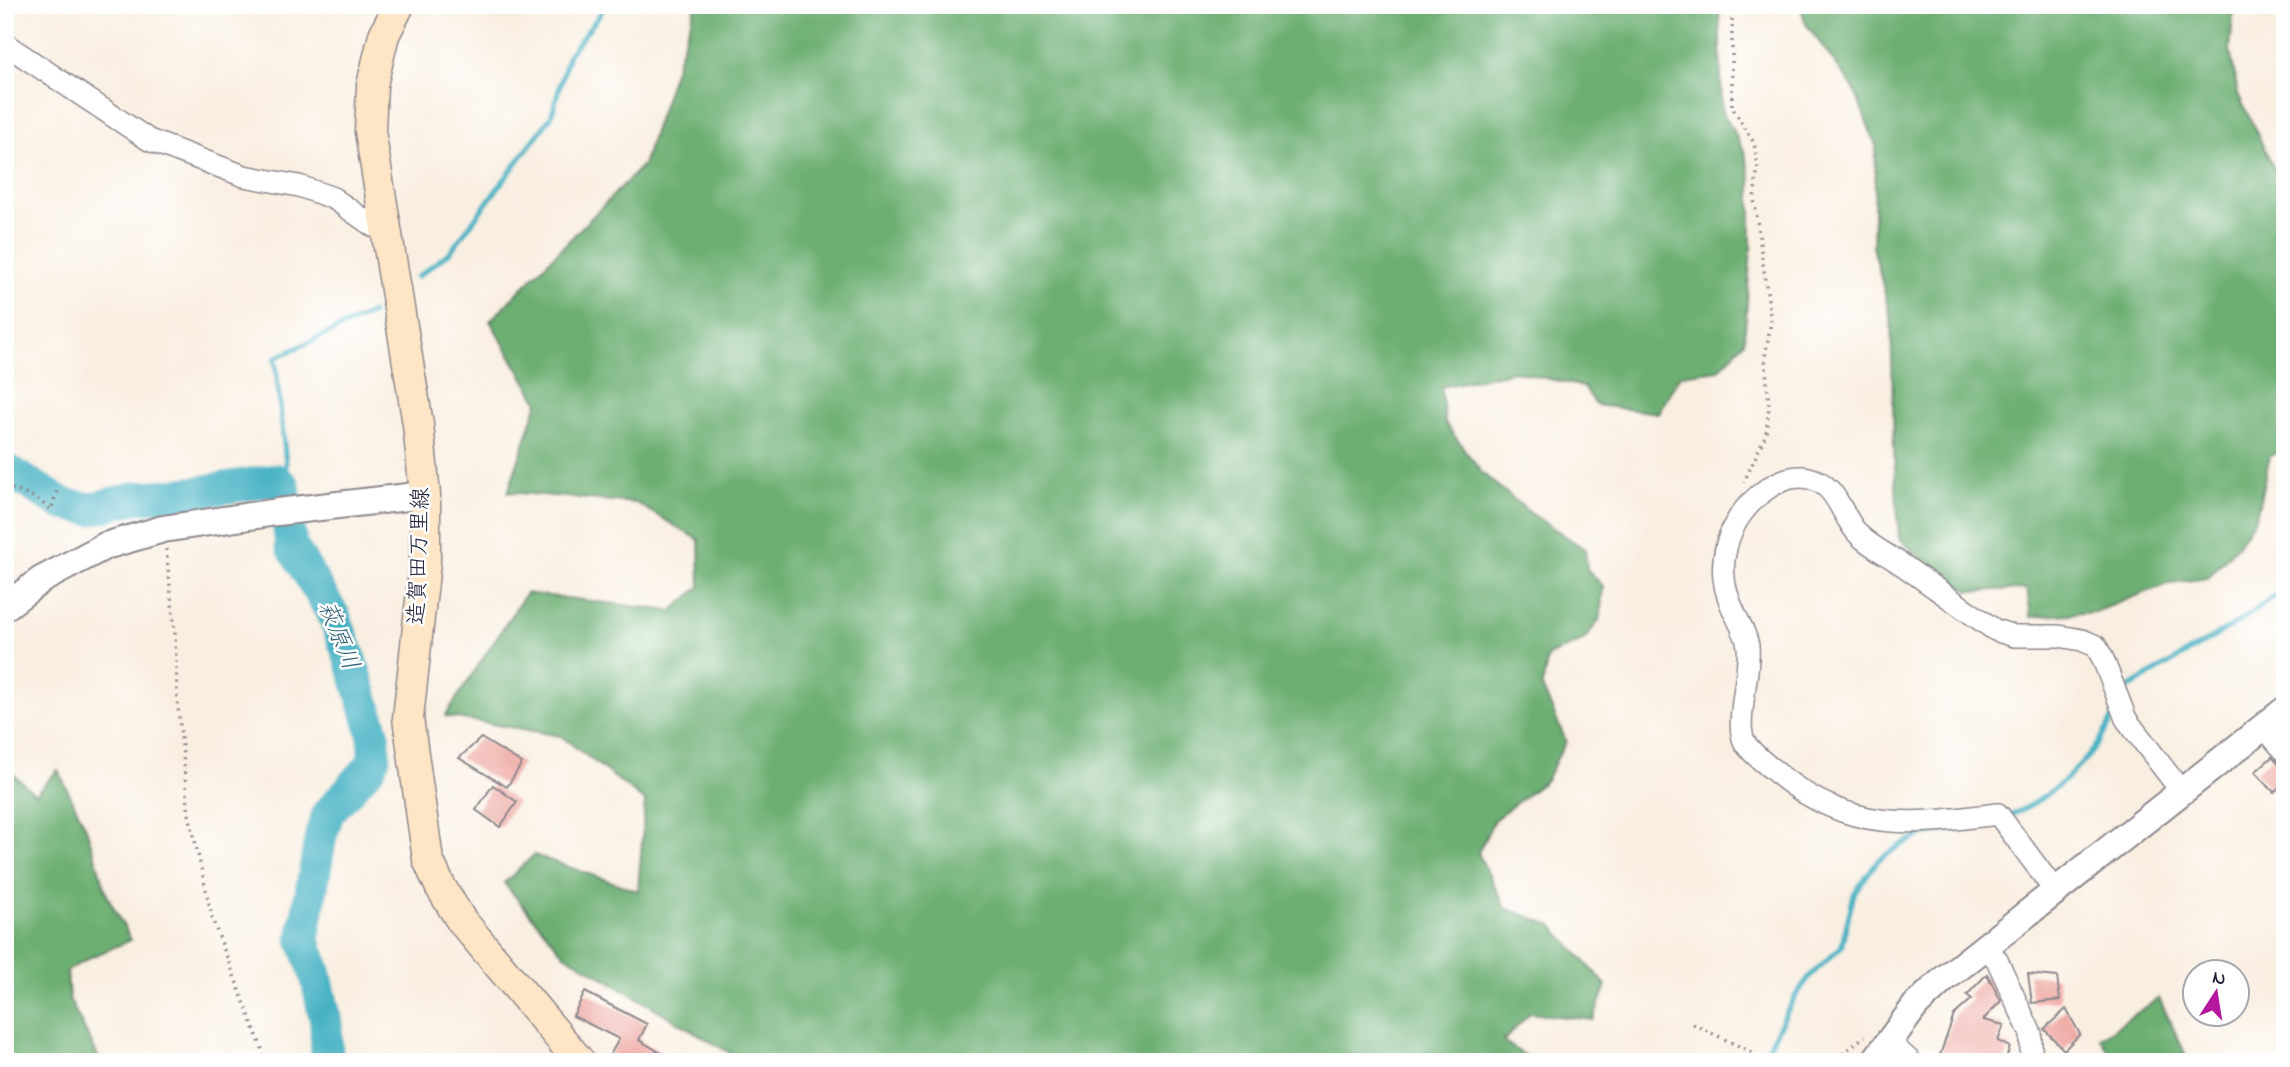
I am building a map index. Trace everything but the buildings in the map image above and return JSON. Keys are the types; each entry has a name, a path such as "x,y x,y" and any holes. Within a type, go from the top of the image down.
{"main road":[{"name":"造賀田万里線","path":"399,5 384,35 372,85 370,131 418,424 425,495 425,563 408,718 428,860 461,920 580,1062"}],"street":[{"path":"5,44 149,139 244,176 299,186 333,198 373,226 386,225"},
{"path":"2055,891 1998,814 1922,823 1879,822 1825,804 1796,788 1744,743 1741,730 1749,663 1747,643 1728,599 1724,574 1726,544 1735,522 1768,486 1794,477 1824,485 1837,498 1859,535 1995,630 2014,636 2059,636 2082,640 2096,646 2104,659 2126,719 2180,790"},
{"path":"5,607 41,580 105,546 163,529 425,495"},
{"path":"1911,1062 1881,1051 1916,1005 1984,946 2285,710"},
{"path":"2264,727 2285,752"},
{"path":"1984,946 1997,960 2031,1034 2031,1062"}],"path":[{"path":"1732,5 1732,107 1754,143 1758,165 1754,199 1771,321 1765,357 1769,407 1766,434 1739,492 1753,500"},
{"path":"5,486 36,498 51,510 57,491"},
{"path":"163,529 170,572 177,697 188,814 213,921 267,1062"},
{"path":"1693,1024 1753,1053 1754,1061 1774,1058 1835,1060 1864,1036 1881,1051"}],"green space":[{"path":"696,5 1719,5 1722,111 1745,152 1751,181 1751,249 1744,342 1719,370 1680,375 1658,413 1596,405 1584,387 1515,371 1441,387 1445,423 1482,473 1529,512 1585,549 1587,569 1603,586 1600,619 1584,640 1548,656 1542,687 1566,741 1546,780 1494,820 1478,853 1505,908 1552,925 1606,985 1593,1020 1530,1013 1503,1041 1535,1062 745,1062 564,954 504,883 534,855 638,891 645,801 561,736 445,716 526,593 672,611 700,587 699,540 636,503 508,492 538,402 490,321 643,165"},
{"path":"1800,5 2234,5 2230,49 2238,94 2278,177 2285,184 2285,450 2270,456 2256,517 2237,546 2208,578 2170,583 2095,612 2031,617 2027,589 1970,591 1935,572 1899,538 1891,318 1873,247 1876,146 1854,89 1806,24"},
{"path":"5,767 35,794 58,770 86,828 108,897 131,940 91,957 67,971 69,999 101,1062 5,1062"},
{"path":"2159,998 2188,1060 2193,1062 2116,1062 2100,1038"}],"waterway":[{"path":"417,277 450,252 551,117 569,54 605,5"},
{"path":"284,487 286,463 275,358 372,313"},
{"name":"萩原川","path":"5,469 63,504 91,509 134,498 192,493 276,480 284,487 291,545 334,616 352,663 374,736 374,759 369,768 328,813 321,835 303,939 315,971 326,1022 327,1062"},
{"path":"2123,693 2239,622 2285,589"},
{"path":"2007,817 2041,799 2071,774 2097,745 2115,712"},
{"path":"1765,1062 1769,1046 1794,998 1810,976 1841,947 1854,894 1877,861 1921,835 1964,828"}]}
